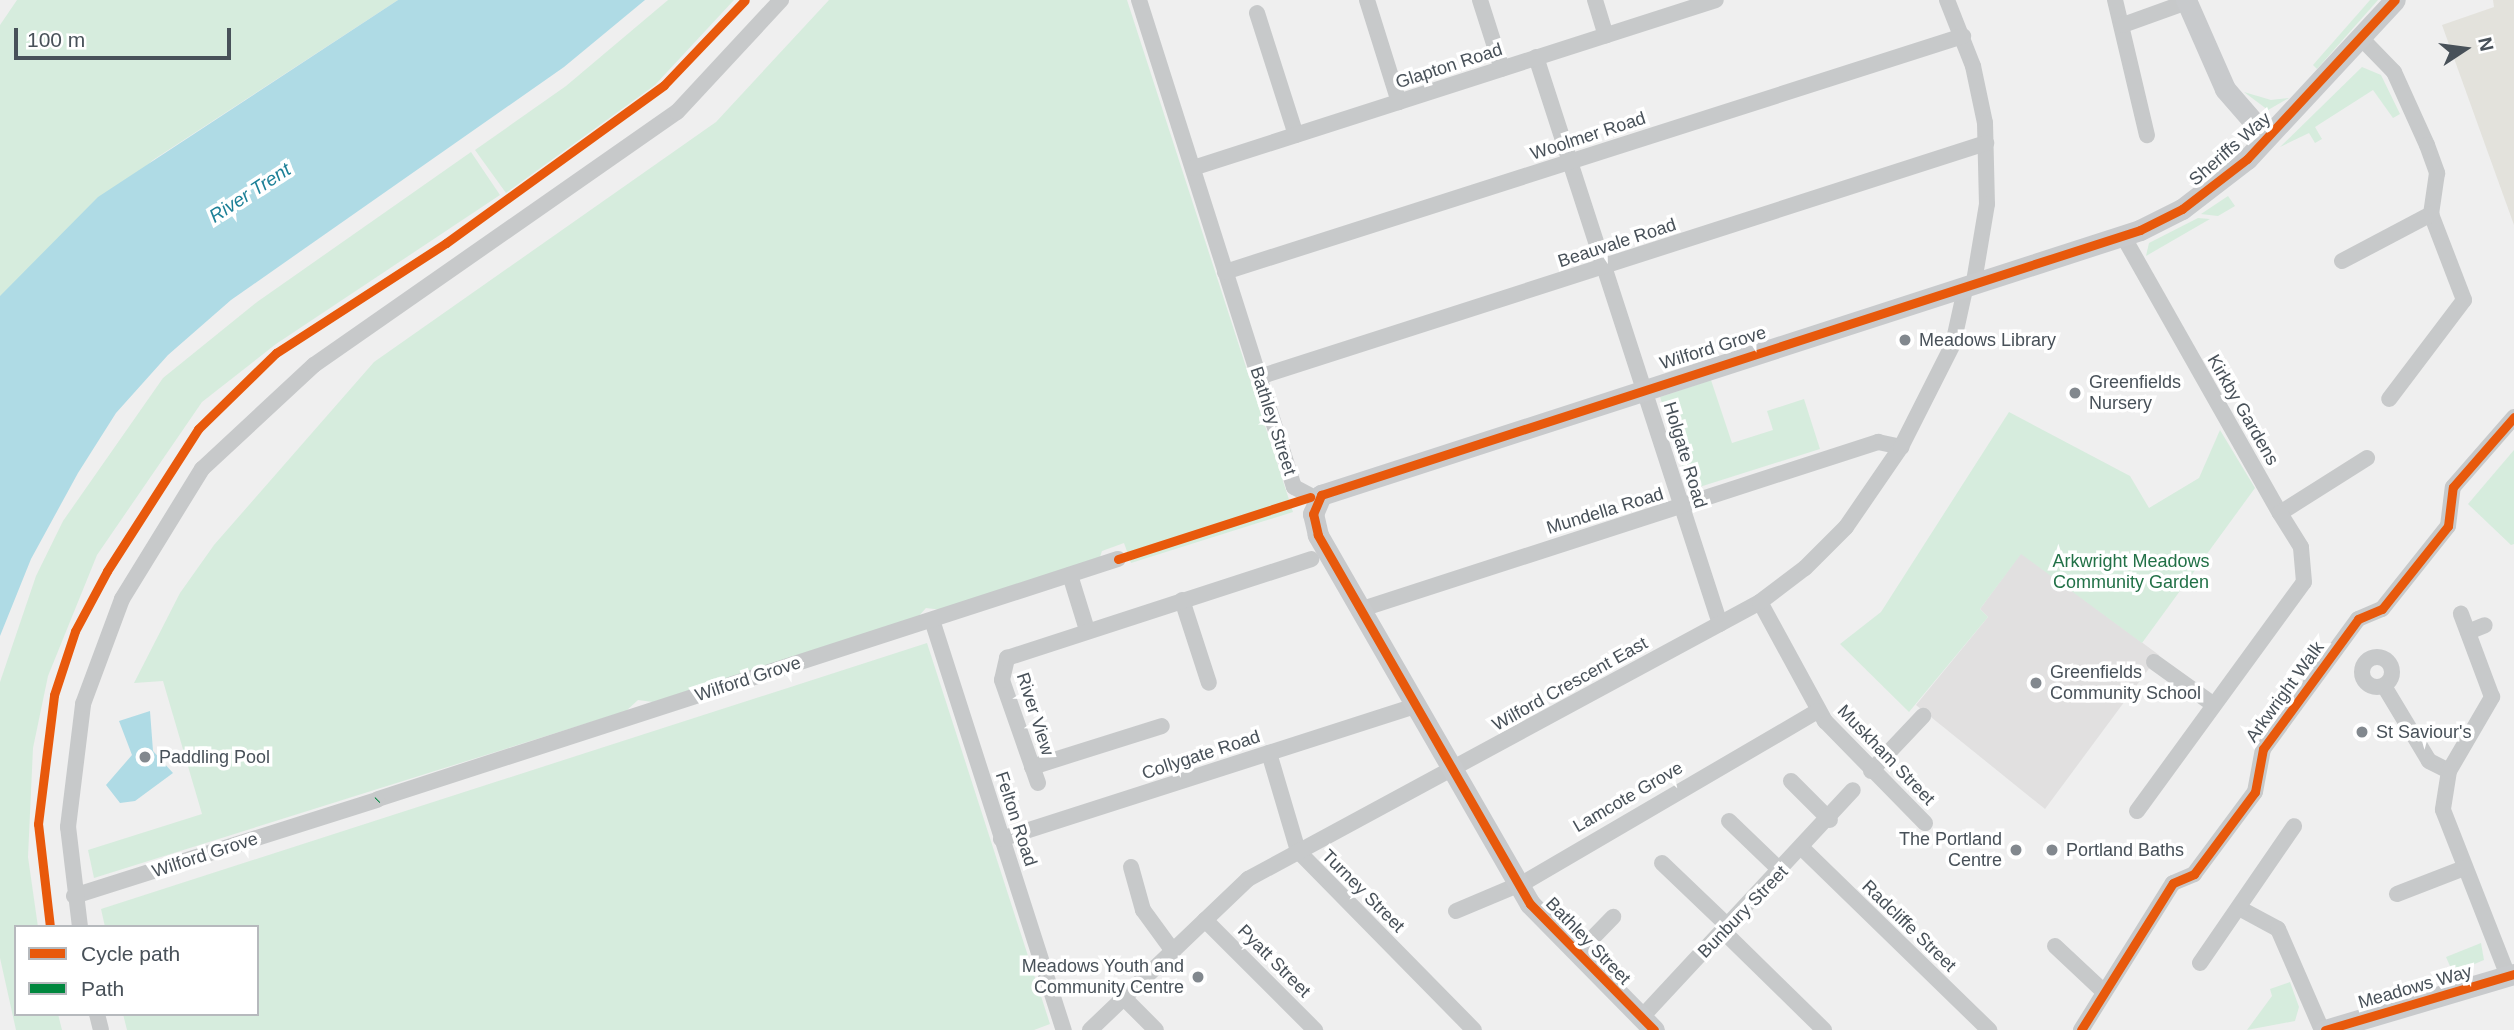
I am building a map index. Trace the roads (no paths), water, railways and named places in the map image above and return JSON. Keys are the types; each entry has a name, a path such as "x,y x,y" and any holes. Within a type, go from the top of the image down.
{"street":[{"path":"79,925 68,827 83,704 122,599 202,469 314,365 677,112 781,0"},
{"name":"Bathley Street","path":"1139,0 1294,487 1318,500 1318,535 1449,772 1518,886 1641,1026"},
{"path":"1367,0 1399,102"},
{"path":"1480,0 1502,69"},
{"path":"1595,0 1606,35"},
{"name":"Wilford Crescent East","path":"1090,1030 1242,884 1298,851 1760,602 1831,544 1901,447 1953,344 1985,221 1986,143 1963,36 1947,0"},
{"path":"2115,0 2147,135"},
{"name":"Sheriffs Way","path":"2123,236 2201,196 2248,159 2265,135 2305,102 2395,0"},
{"name":"Glapton Road","path":"1193,168 1711,1"},
{"path":"2123,25 2186,1 2225,89 2265,135"},
{"path":"1257,13 1296,135"},
{"name":"Woolmer Road","path":"1225,272 1963,36"},
{"path":"2362,39 2394,72 2427,145 2437,173 2431,214 2464,307 2389,399"},
{"name":"Holgate Road","path":"1535,57 1720,624"},
{"name":"Beauvale Road","path":"1259,377 1986,143"},
{"path":"2342,261 2431,214"},
{"name":"Wilford Grove","path":"1318,500 1333,487 2123,236"},
{"name":"Kirkby Gardens","path":"2123,236 2301,547 2304,582 2211,703 2137,811"},
{"name":"Arkwright Walk","path":"2081,1030 2102,1002 2101,989 2173,883 2194,874 2255,792 2258,757 2358,619 2382,609 2448,526 2454,487 2514,417"},
{"name":"Mundella Road","path":"1359,610 1878,442 1901,447"},
{"path":"2280,513 2367,458"},
{"name":"Wilford Grove","path":"74,896 1118,559"},
{"name":"River View","path":"1038,783 1002,680 1004,662 1087,631 1311,559"},
{"path":"1070,575 1087,631"},
{"path":"1182,600 1209,683"},
{"name":"Muskham Street","path":"1760,602 1818,711 1871,771 1925,824"},
{"path":"2461,614 2492,697 2449,771 2443,810 2464,868 2511,975"},
{"name":"Felton Road","path":"932,620 1064,1030"},
{"path":"2468,632 2485,625"},
{"path":"2154,662 2211,703"},
{"path":"2384,686 2430,761 2449,771"},
{"name":"Collygate Road","path":"1001,839 1412,707"},
{"name":"Lamcote Grove","path":"1455,911 1518,886 1818,711"},
{"path":"1871,771 1923,716"},
{"path":"1032,767 1162,726"},
{"name":"Turney Street","path":"1269,753 1298,851 1474,1030"},
{"path":"1791,781 1830,820"},
{"name":"Bunbury Street","path":"1641,1026 1726,930 1830,820 1853,790"},
{"path":"1729,821 1782,872"},
{"path":"2200,963 2294,826"},
{"name":"Radcliffe Street","path":"1803,849 1989,1030"},
{"path":"1662,863 1824,1030"},
{"path":"1131,867 1143,910 1173,951"},
{"path":"2397,894 2464,868"},
{"path":"2415,888 2421,904"},
{"path":"2239,908 2278,929 2323,1030"},
{"path":"1577,954 1613,917"},
{"name":"Pyatt Street","path":"1205,920 1315,1030"},
{"path":"2055,946 2101,989"},
{"name":"Meadows Way","path":"2323,1030 2511,975"},
{"path":"1124,998 1156,1030"}],"water":[{"name":"River Trent","path":"398,0 645,0 564,67 231,300 168,355 116,413 78,473 31,559 0,636 0,296 98,197"},
{"name":"Paddling Pool","path":"150,711 153,751 173,773 135,801 120,803 106,785 132,755 119,721"}],"place":[{"name":"Meadows Library","path":"1905,340"},
{"name":"Greenfields Nursery","path":"2075,393"},
{"name":"Greenfields Community School","path":"2036,683"},
{"name":"St Saviour's","path":"2362,732"},
{"name":"Paddling Pool","path":"145,757"},
{"name":"The Portland Centre","path":"2016,850"},
{"name":"Portland Baths","path":"2052,850"},
{"name":"Meadows Youth and Community Centre","path":"1198,977"}],"park label":[{"name":"Arkwright Meadows Community Garden","path":"2131,572"}]}
